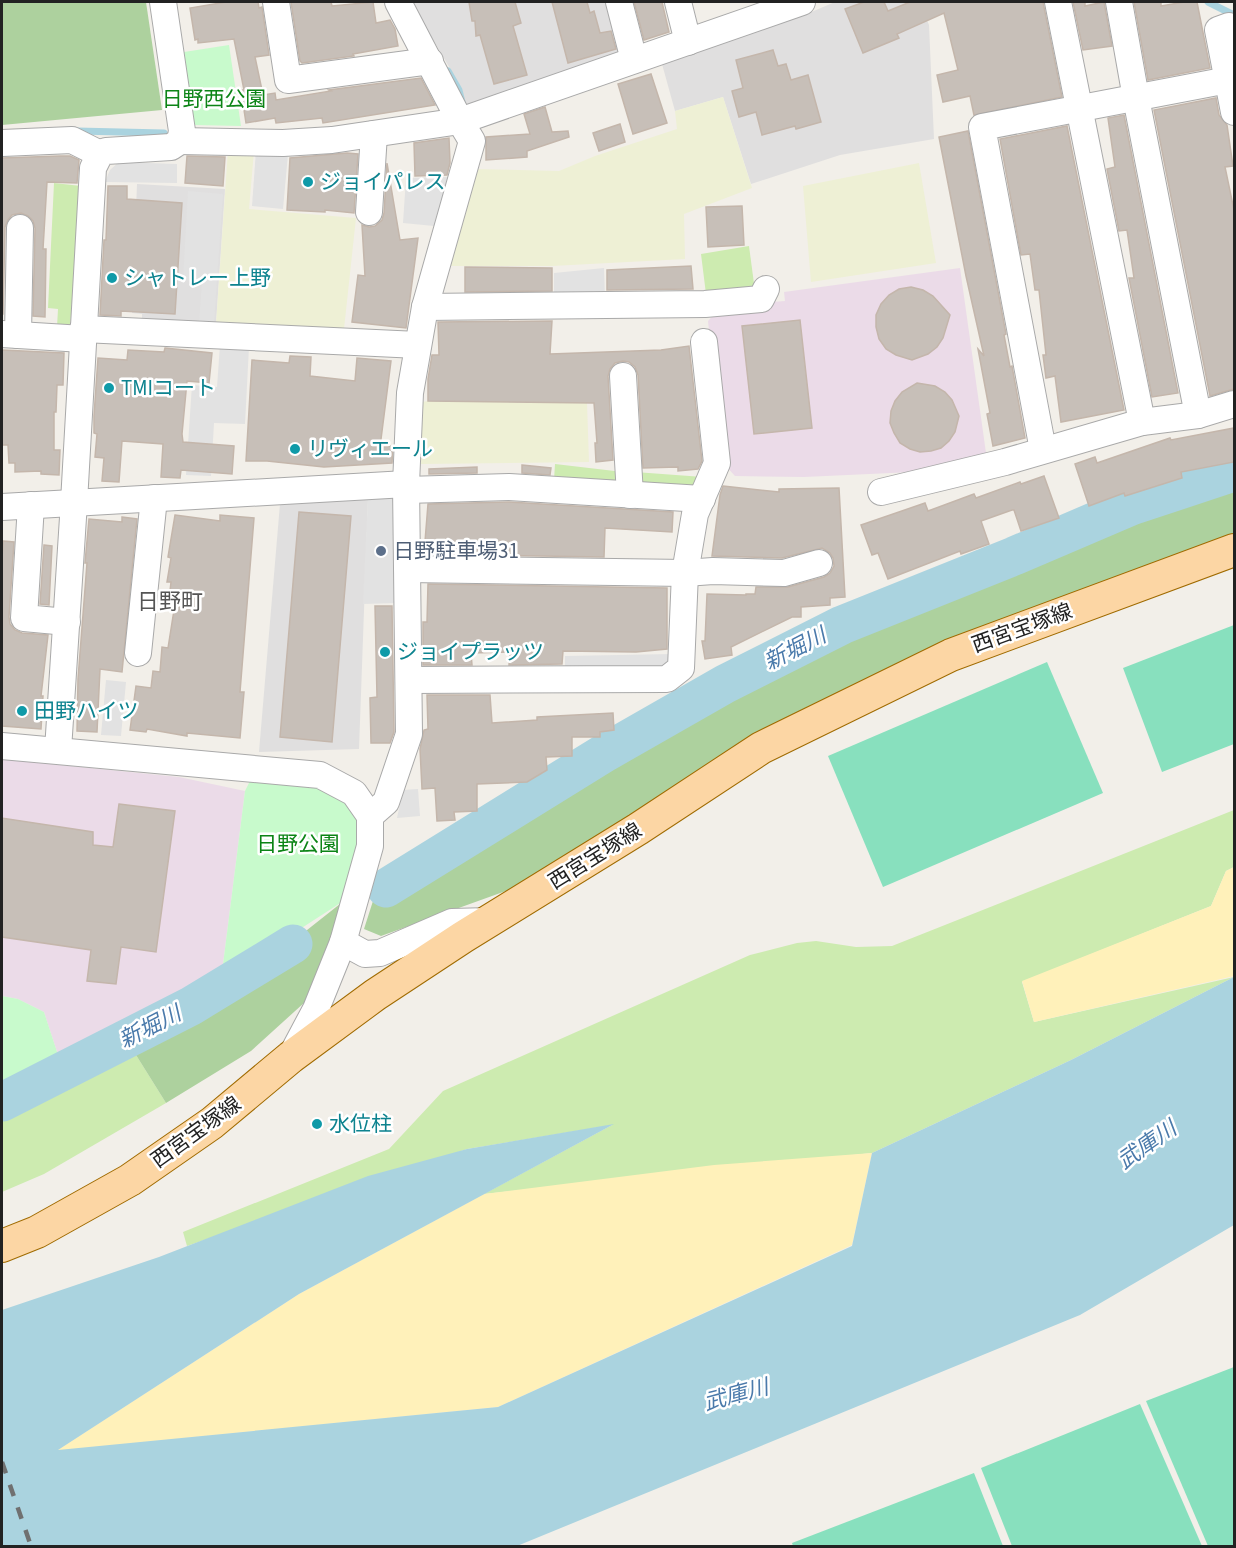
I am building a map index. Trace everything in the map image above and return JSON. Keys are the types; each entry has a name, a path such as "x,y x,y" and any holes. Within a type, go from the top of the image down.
{"main road":[{"name":"西宮宝塚線","path":"2,1246 37,1232 130,1180 212,1123 291,1057 375,995 638,829 761,748 951,655 1234,550"}],"street":[{"path":"163,2 182,131 180,141"},
{"path":"276,2 288,80 430,61"},
{"path":"370,816 386,802 409,734 406,487 410,393 425,307 472,141 398,2"},
{"path":"619,2 634,60"},
{"path":"678,2 688,42"},
{"path":"58,750 93,168 100,154 113,149 171,147 180,141 284,143 332,140 460,121 688,42 759,9 802,2"},
{"path":"1058,2 1142,422"},
{"path":"1119,2 1198,415"},
{"path":"1234,28 1229,26 1218,30 1234,112"},
{"path":"1043,450 982,127 1228,81"},
{"path":"369,212 374,134"},
{"path":"2,143 72,141 100,154"},
{"path":"20,228 10,334 83,334 418,345"},
{"path":"425,307 705,304 761,299 766,289"},
{"path":"409,681 667,679 681,668 685,573 695,514 717,463 704,342"},
{"path":"623,376 630,495"},
{"path":"881,492 1005,462 1142,422 1198,415 1234,404"},
{"path":"2,507 406,487 509,487 702,499"},
{"path":"138,653 154,498"},
{"path":"31,505 24,618 67,622"},
{"path":"408,568 784,573 819,563"},
{"path":"2,746 320,775 354,793 370,816 370,846 343,942 316,1009 291,1057"},
{"path":"343,942 364,954 380,953 452,922 489,921"}],"shaded area":[{"path":"411,2 626,2 639,50 466,107 462,89"},
{"path":"835,2 919,2 929,25 934,139 840,155 751,184 723,97 675,111 662,64 802,16"},
{"path":"256,150 288,154 283,209 252,206"},
{"path":"119,162 177,164 177,183 105,182 110,170"},
{"path":"449,177 434,226 403,223 406,178"},
{"path":"137,184 225,189 216,324 142,322 142,314 132,313"},
{"path":"188,191 223,194 214,324 199,324 202,282 183,280"},
{"path":"604,268 605,298 554,300 554,273"},
{"path":"960,268 986,453 913,472 804,477 735,476 723,463 708,321 722,306 785,301 784,292"},
{"path":"220,345 249,347 245,424 214,423 211,476 186,475 192,385 217,387"},
{"name":"日野駐車場31","path":"397,496 397,603 363,604 368,499"},
{"path":"368,499 359,749 259,752 280,504"},
{"path":"672,654 666,671 565,673 565,656"},
{"path":"106,680 126,682 121,736 101,735"},
{"path":"2,759 179,777 245,791 221,980 59,1058 44,1012 18,999 2,996"},
{"path":"418,789 420,816 397,818 403,790"}],"green space":[{"path":"2,2 146,2 162,110 2,125"},
{"name":"日野西公園","path":"229,45 241,126 194,125 184,52"},
{"path":"723,97 752,188 684,214 685,259 552,266 442,266 473,169 559,171 595,156 677,129 675,111"},
{"path":"228,150 254,151 249,209 356,218 344,329 216,324"},
{"path":"919,163 936,263 811,282 803,186"},
{"path":"54,183 81,186 70,327 57,327 58,309 48,308"},
{"path":"749,246 755,291 706,294 701,254"},
{"path":"422,402 587,403 589,462 421,464"},
{"path":"555,464 623,472 619,482 554,480"},
{"path":"635,472 703,477 699,492 643,486"},
{"path":"1234,481 1234,538 1023,614 550,875 381,936 364,929 381,876 702,681 800,629 1071,543"},
{"path":"1234,625 1234,744 1162,772 1123,668"},
{"path":"1047,662 1103,793 883,887 828,756"},
{"name":"日野公園","path":"252,777 317,782 349,800 364,832 345,900 221,980 245,791"},
{"path":"1234,810 1234,867 1226,871 1211,906 1022,982 1034,1022 1234,977 1071,1060 872,1153 484,1194 612,1125 467,1149 187,1246 183,1232 389,1149 443,1091 750,955 797,943 816,941 856,947 892,946"},
{"path":"345,900 343,919 305,1002 251,1051 166,1103 131,1047 230,991"},
{"path":"2,996 18,999 44,1012 59,1058 40,1072 2,1091"},
{"path":"131,1047 166,1103 44,1174 2,1192 2,1122"},
{"path":"1234,1367 1234,1546 1208,1546 1146,1401"},
{"path":"1140,1404 1202,1546 1012,1546 981,1468"},
{"path":"974,1473 1003,1546 793,1546 792,1543"}],"sand":[{"path":"1234,867 1234,976 1034,1022 1022,981 1211,906 1226,871"},
{"path":"872,1153 852,1245 498,1407 56,1451 299,1294 484,1194 714,1165"}],"water":[{"name":"武庫川","path":"1234,977 1234,1225 1080,1315 517,1546 2,1546 2,1310 159,1257 368,1176 467,1149 614,1124 299,1294 58,1450 498,1407 852,1246 872,1153 1071,1060"}],"building":[{"path":"226,2 258,2 259,8 262,7 269,55 255,57 263,95 275,93 276,100 331,91 329,90 421,78 435,105 323,123 322,118 276,123 275,118 246,123 241,90 244,90 234,39 198,43 198,39 195,40 190,8"},
{"path":"291,2 331,2 332,6 373,2 376,23 390,20 395,29 398,46 353,54 354,56 302,63"},
{"path":"469,2 515,2 521,23 513,26 527,75 494,84 480,35 476,36 475,21 472,21"},
{"path":"552,2 587,2 590,13 594,11 600,33 611,31 616,49 568,63"},
{"path":"634,2 662,2 669,32 644,40"},
{"path":"864,2 884,2 888,11 910,2 1043,2 1062,97 974,115 970,96 943,102 937,75 958,70 944,13 897,34 899,38 863,53 845,9"},
{"path":"1073,2 1085,2 1085,6 1104,2 1112,46 1083,50"},
{"path":"1134,2 1161,2 1161,6 1197,2 1210,68 1148,80"},
{"path":"773,50 778,66 786,64 791,80 808,75 821,122 762,135 756,112 739,117 732,91 743,88 736,60"},
{"path":"651,74 667,123 633,134 618,84"},
{"path":"1216,98 1219,115 1227,125 1233,166 1225,167 1234,210 1234,389 1210,396 1154,110"},
{"path":"545,107 552,132 568,131 569,137 527,151 527,157 486,160 486,137 530,134 524,114"},
{"path":"1124,115 1178,393 1152,397 1129,278 1134,278 1127,230 1119,231 1107,169 1115,167 1108,118"},
{"path":"620,124 625,142 599,151 593,133"},
{"path":"1067,126 1124,410 1061,422 1055,376 1046,378 1043,355 1046,355 1039,290 1035,290 1030,254 1021,255 1000,139"},
{"path":"968,131 1006,334 1004,335 1025,438 993,446 987,414 990,413 978,349 984,356 939,137"},
{"path":"449,138 450,163 447,175 415,176 414,143"},
{"path":"358,154 354,213 287,210 290,158"},
{"path":"70,156 79,160 77,183 47,182 43,249 46,249 45,317 33,316 35,228 33,221 21,213 12,215 5,227 2,314 2,158"},
{"path":"187,156 225,157 223,186 185,183"},
{"path":"387,163 400,240 418,238 406,328 352,322 358,275 365,276 362,225 375,226 382,220"},
{"path":"108,186 127,186 127,199 182,203 175,314 121,311 121,316 100,315"},
{"path":"742,206 744,245 708,247 706,207"},
{"path":"691,266 693,289 607,290 607,270"},
{"path":"465,267 552,268 552,291 465,292"},
{"path":"911,287 933,296 950,315 943,338 937,347 928,354 912,360 886,349 879,339 876,327 876,315 881,304 899,289"},
{"path":"800,320 812,428 754,434 742,326"},
{"path":"552,321 550,354 661,350 689,346 702,461 698,469 678,471 678,467 643,468 638,375 635,367 629,362 615,363 608,376 613,460 596,462 594,403 428,401 428,379 432,355 439,355 438,322"},
{"path":"165,348 212,353 209,383 187,381 183,442 234,446 232,474 181,470 180,478 161,477 163,444 122,441 119,482 102,481 104,458 95,457 97,434 94,433 98,358 127,360 128,350 164,352"},
{"path":"2,350 64,353 63,385 57,385 56,412 54,412 54,450 60,450 59,475 41,474 41,471 15,472 15,463 9,463 8,445 2,445"},
{"path":"290,356 311,357 310,376 355,381 357,358 391,361 380,447 393,446 392,463 324,467 246,461 252,360 289,363"},
{"path":"917,383 935,386 945,392 952,400 959,416 955,432 949,441 941,448 931,451 920,452 900,443 890,423 895,401 902,392"},
{"path":"1234,428 1234,462 1181,472 1182,478 1125,496 1124,493 1089,506 1075,464 1095,457 1097,463 1170,438 1171,440"},
{"path":"522,465 551,468 550,475 522,473"},
{"path":"477,467 477,473 429,474 429,469"},
{"path":"1044,476 1059,518 1021,531 1014,510 981,521 989,544 961,554 960,551 888,579 878,553 872,555 861,525 925,503 928,511 974,494 976,498"},
{"path":"723,486 779,492 779,489 839,488 845,597 830,598 830,605 801,607 801,617 792,617 731,647 732,655 705,659 702,641 705,641 707,594 746,595 755,594 756,587 788,587 824,577 834,566 830,553 822,548 782,558 712,556"},
{"path":"509,502 673,512 672,532 605,528 604,557 424,554 428,504"},
{"path":"299,512 351,516 332,742 280,737"},
{"path":"175,515 220,521 220,515 254,518 240,692 244,692 240,738 187,733 187,736 147,729 146,732 130,730 136,686 151,688 153,671 160,672 162,647 168,648 174,610 168,609 171,582 167,582 171,558 168,557"},
{"path":"122,517 137,519 122,672 100,669 97,732 77,731 78,679 89,519 122,522"},
{"path":"3,541 14,542 10,624 22,633 48,635 41,696 43,696 41,729 2,726"},
{"path":"44,545 52,546 49,605 40,604"},
{"path":"428,584 667,588 667,649 636,652 563,651 562,664 509,665 510,652 471,653 472,665 423,665 423,622 427,622"},
{"name":"ジョイプラッツ","path":"375,606 392,606 394,732 390,743 371,743 370,698 377,697"},
{"path":"427,695 490,695 492,723 537,720 537,717 613,713 614,730 600,732 600,737 572,737 572,756 546,757 547,770 527,782 477,784 477,811 454,812 455,820 437,821 435,788 422,789 420,749 424,730 428,729"},
{"path":"119,804 175,811 156,952 121,947 116,984 87,981 91,950 2,937 2,818 93,832 93,845 113,847"}],"waterway":[{"path":"1208,2 1234,15"},
{"path":"448,71 459,90 462,102"},
{"path":"77,131 164,133"},
{"name":"新堀川","path":"386,888 606,752 725,684 842,625 1131,506 1234,472"},
{"name":"新堀川","path":"2,1102 191,1006 293,944"}],"railway":[{"path":"2,1462 31,1546"}],"place":[{"name":"ジョイパレス","path":"308,182"},
{"name":"シャトレー上野","path":"112,278"},
{"name":"TMIコート","path":"109,388"},
{"name":"リヴィエール","path":"295,449"},
{"name":"日野駐車場31","path":"381,551"},
{"name":"ジョイプラッツ","path":"385,652"},
{"name":"田野ハイツ","path":"22,711"},
{"name":"水位柱","path":"317,1124"}],"district":[{"name":"日野町","path":"170,602"}]}
